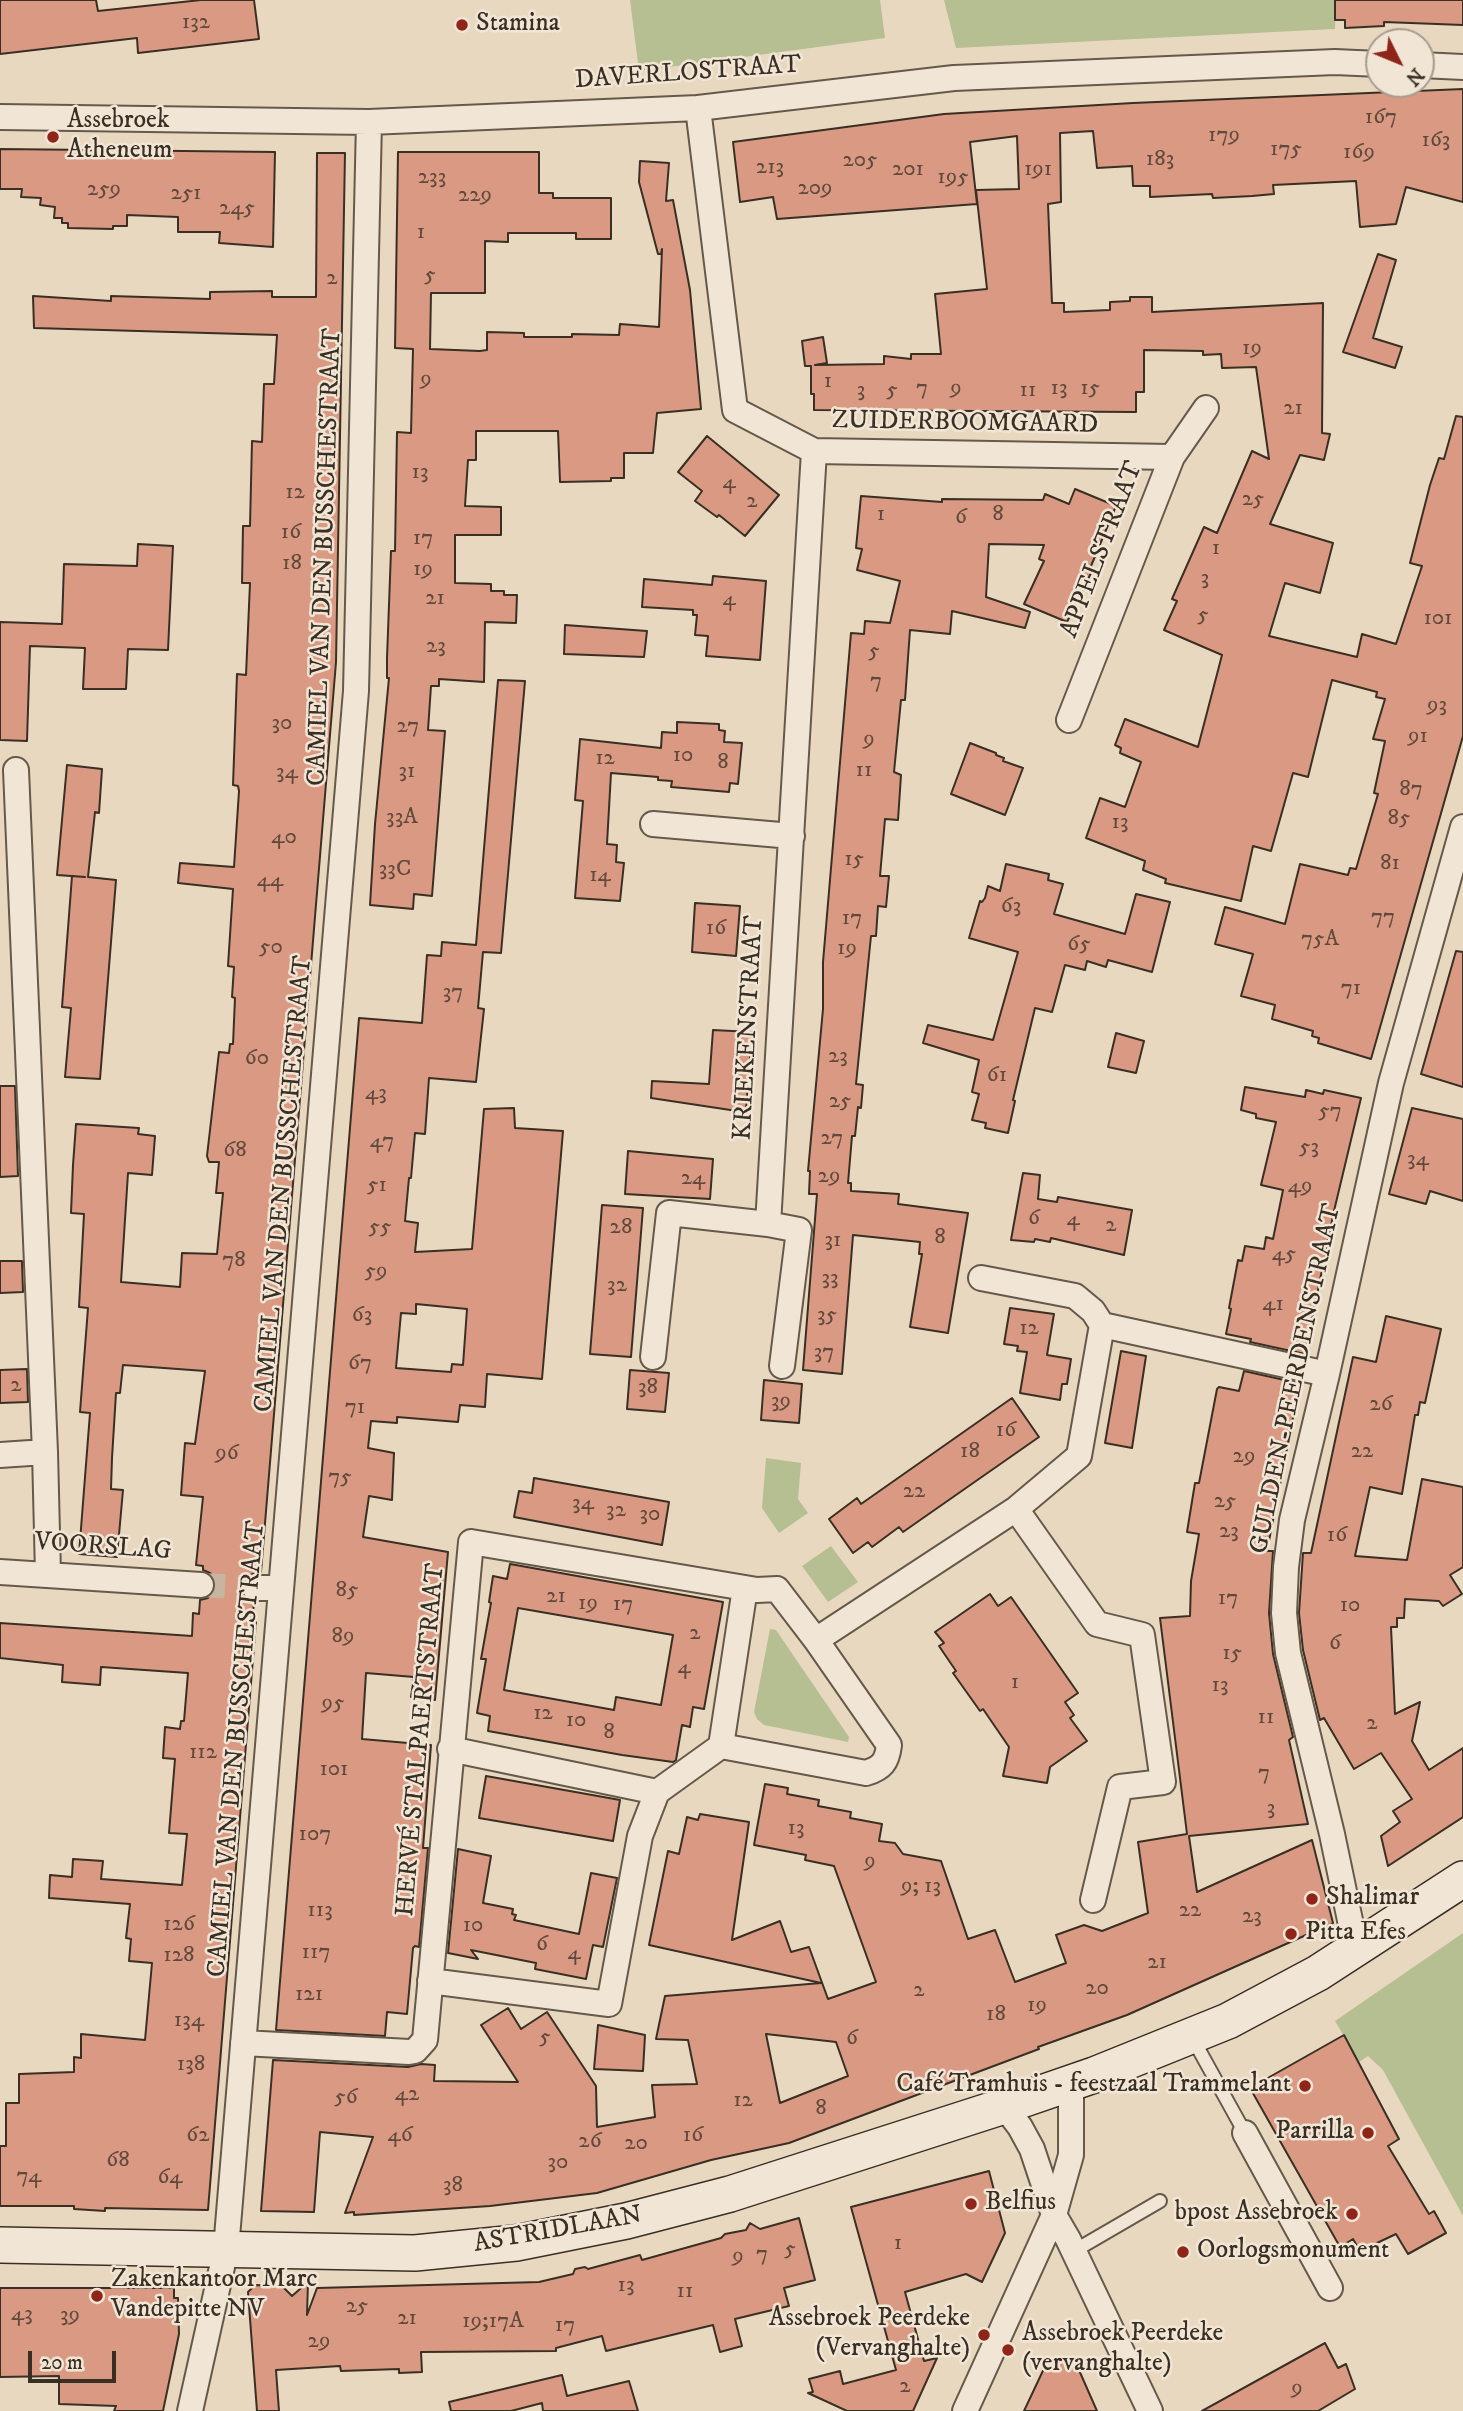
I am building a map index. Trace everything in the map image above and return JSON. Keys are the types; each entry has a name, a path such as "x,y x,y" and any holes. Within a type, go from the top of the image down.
{"main road":[{"name":"ASTRIDLAAN","path":"0,2245 415,2253 516,2243 626,2221 730,2194 1004,2106 1228,2021 1318,1973 1463,1879"}],"street":[{"name":"DAVERLOSTRAAT","path":"0,117 369,122 698,108 954,78 1335,62 1365,63"},
{"path":"1435,66 1463,67"},
{"name":"ZUIDERBOOMGAARD","path":"698,108 735,410 814,451 1172,457"},
{"name":"CAMIEL VAN DEN BUSSCHESTRAAT","path":"190,2411 226,2249 356,691 369,122"},
{"name":"APPELSTRAAT","path":"1069,720 1172,457 1206,408"},
{"name":"KRIEKENSTRAAT","path":"768,1224 814,451"},
{"path":"16,770 48,1574"},
{"path":"653,824 792,836"},
{"name":"GULDEN-PEERDENSTRAAT","path":"1356,1949 1332,1834 1288,1653 1284,1613 1286,1567 1292,1520 1391,1083 1455,889 1463,827"},
{"path":"653,1357 669,1213 799,1230 782,1366"},
{"path":"429,1981 609,2004 640,1836 657,1792 722,1746 866,1773 885,1764 889,1745 816,1640 1016,1509 1079,1456 1102,1325 1093,1311 1075,1296 981,1278"},
{"path":"1102,1325 1327,1374"},
{"path":"0,1455 45,1452"},
{"path":"1016,1509 1097,1624 1142,1635 1163,1783 1120,1787 1093,1900"},
{"name":"HERVÉ STALPAERTSTRAAT","path":"243,2043 415,2051 421,2046 426,2033 471,1542 745,1588 777,1589 816,1640"},
{"name":"VOORSLAG","path":"0,1572 201,1585"},
{"path":"255,1588 281,1588"},
{"path":"722,1746 745,1588"},
{"path":"450,1749 657,1792"},
{"path":"965,2411 1054,2215 1071,2155 1082,2078"},
{"path":"1004,2106 1032,2148 1054,2215 1074,2250 1150,2411"},
{"path":"1245,2133 1330,2288"}],"lane":[{"path":"1191,2036 1245,2133"},
{"path":"1074,2250 1160,2201"}],"green space":[{"path":"630,0 880,0 885,38 639,71"},
{"path":"944,0 1336,0 1335,29 956,48"},
{"path":"766,1458 801,1463 798,1499 808,1513 779,1533 762,1508"},
{"path":"831,1546 858,1582 828,1602 802,1566"},
{"path":"770,1629 776,1630 849,1737 848,1742 764,1725 757,1719 754,1712"},
{"path":"1463,1933 1463,2216 1383,2070 1368,2056 1359,2062 1335,2021"}],"building":[{"path":"0,0 96,0 98,11 201,0 254,0 259,39 138,53 137,38 0,54"},
{"path":"1335,0 1463,0 1463,25 1384,22 1384,26 1345,28 1345,20 1335,20"},
{"path":"1463,89 1463,202 1406,187 1396,224 1360,227 1356,181 1273,185 1274,194 1252,196 1213,198 1212,194 1150,197 1150,186 1133,186 1132,166 1097,168 1093,131 1060,133 1061,202 1048,204 1052,303 1064,303 1064,312 1110,310 1110,302 1130,301 1130,297 1152,297 1152,312 1323,303 1322,433 1330,434 1324,460 1300,455 1270,524 1333,543 1320,593 1285,583 1269,636 1357,657 1362,634 1396,644 1422,566 1410,563 1430,485 1439,458 1444,459 1456,416 1463,417 1463,736 1371,1059 1318,1043 1319,1038 1312,1036 1313,1031 1272,1019 1275,1005 1241,996 1253,954 1215,944 1225,907 1285,924 1300,864 1348,875 1350,868 1356,869 1378,794 1374,793 1385,741 1373,739 1385,699 1376,697 1377,692 1332,680 1308,777 1293,773 1271,851 1253,846 1241,901 1165,883 1166,879 1143,870 1145,861 1086,838 1100,798 1125,807 1141,762 1120,753 1121,748 1115,745 1125,719 1198,747 1222,655 1164,630 1177,601 1172,599 1204,527 1217,533 1252,451 1269,459 1256,367 1222,368 1221,354 1203,355 1203,351 1144,350 1144,392 1136,392 1136,412 814,410 811,366 805,366 802,341 823,337 827,363 815,365 884,364 884,356 911,359 911,354 941,354 935,294 987,289 976,190 1019,189 1017,136 970,142 977,204 777,219 773,197 740,202 733,142 944,114 1365,93 1365,98 1435,98 1435,90"},
{"path":"0,149 275,152 273,247 219,243 220,232 178,232 178,217 127,215 127,226 113,226 113,229 68,228 68,223 62,223 62,218 54,218 55,207 40,205 41,198 21,197 22,189 0,189"},
{"path":"398,152 539,152 539,193 553,193 553,198 611,198 611,239 576,239 576,233 508,233 508,242 485,241 485,293 431,293 430,349 487,350 487,332 524,333 524,337 572,337 572,334 619,335 620,324 659,327 662,249 661,254 658,254 639,182 640,161 669,163 666,201 673,200 690,290 701,409 657,413 653,453 624,453 624,478 611,478 611,481 560,482 558,431 476,431 476,460 468,460 465,506 501,507 501,535 455,535 455,583 491,584 491,591 517,595 516,623 485,622 484,682 439,679 439,686 431,686 428,730 445,731 432,896 414,894 413,909 370,905 389,678 387,658 391,551 395,551 397,432 411,433 413,349 395,348"},
{"path":"317,153 345,153 336,662 261,1572 247,1576 240,1587 243,1596 254,1603 252,1622 256,1622 208,2210 105,2208 105,2211 74,2209 74,2206 0,2206 0,2146 6,2146 6,2103 19,2103 19,2074 74,2072 74,2057 81,2058 81,2034 145,2040 152,1963 129,1961 131,1939 126,1938 130,1904 49,1898 50,1875 72,1877 73,1859 103,1861 101,1879 182,1885 187,1834 169,1833 175,1759 163,1758 165,1727 180,1729 181,1721 184,1721 188,1673 101,1667 100,1685 62,1682 63,1665 0,1658 0,1623 192,1636 193,1613 199,1614 200,1600 208,1598 216,1587 215,1579 210,1573 203,1570 203,1566 196,1565 203,1497 181,1495 185,1443 195,1444 205,1371 123,1365 120,1393 116,1393 111,1489 123,1490 117,1557 79,1554 90,1413 80,1412 88,1308 79,1307 84,1214 71,1213 73,1165 76,1124 139,1128 138,1134 155,1136 152,1175 128,1173 121,1282 180,1287 182,1253 217,1254 223,1193 216,1193 219,1162 209,1162 207,1156 219,1052 229,1053 230,1044 233,1044 234,967 228,966 233,889 178,883 180,863 234,867 239,791 238,786 233,785 237,674 246,675 250,583 242,583 243,526 250,526 252,441 262,442 264,384 274,384 277,335 34,328 33,296 111,301 111,296 210,299 210,292 272,291 272,297 316,297"},
{"path":"1378,254 1396,260 1373,338 1402,347 1395,368 1343,352"},
{"path":"707,436 779,495 745,536 719,515 717,517 695,501 702,491 678,472"},
{"path":"1075,489 1116,506 1091,566 1093,569 1067,622 1024,604 1044,561 1039,559 1044,545 989,544 986,597 1030,612 1025,628 952,611 950,634 910,630 905,700 901,700 894,772 901,775 898,820 885,819 880,876 889,876 886,907 878,906 876,936 871,936 856,1084 863,1085 861,1108 858,1107 855,1136 852,1136 848,1183 851,1183 851,1191 899,1194 898,1204 968,1213 948,1333 910,1327 922,1254 919,1254 920,1242 853,1235 842,1374 803,1370 817,1194 809,1194 808,1171 851,633 864,634 865,621 890,623 900,581 857,570 862,549 856,548 861,496 942,502 942,499 1043,500 1045,494 1069,504"},
{"path":"138,544 173,546 168,650 128,649 126,689 83,689 85,648 30,646 27,741 0,740 0,622 62,624 64,564 137,566"},
{"path":"713,576 766,581 760,660 706,656 708,636 695,635 697,615 693,615 693,610 642,607 644,579 712,585"},
{"path":"565,625 647,631 644,657 564,654"},
{"path":"498,680 525,681 501,953 483,952 478,1008 484,1009 476,1082 429,1078 425,1134 415,1133 405,1221 418,1223 415,1252 472,1249 484,1109 514,1108 515,1128 563,1131 542,1379 487,1374 485,1407 460,1405 458,1422 397,1417 397,1423 371,1421 368,1448 394,1453 392,1500 369,1496 363,1537 448,1552 435,1700 411,1697 414,1677 366,1673 362,1739 431,1745 423,1848 428,1848 419,1947 413,1948 407,2014 387,2012 385,2036 276,2030 359,1018 422,1023 427,955 441,956 442,942 476,945","holes":["416,1304 467,1309 463,1365 452,1364 451,1372 396,1368 401,1313 416,1314"]},
{"path":"677,722 719,724 719,730 725,731 724,742 742,743 738,784 730,783 729,792 671,787 672,781 658,780 658,777 611,773 607,844 617,845 616,862 624,863 620,901 575,898 583,801 575,800 580,739 661,748 662,732 677,733"},
{"path":"970,743 996,753 1004,758 1003,761 1023,768 1005,815 951,794"},
{"path":"67,765 102,769 99,813 95,812 88,877 116,880 100,1079 65,1077 71,1008 62,1007 72,876 57,875"},
{"path":"1006,864 1049,874 1048,880 1063,884 1054,914 1125,934 1136,894 1170,902 1152,972 1108,960 1106,967 1087,961 1085,970 1065,965 1052,1012 1035,1008 1008,1133 985,1128 986,1123 972,1120 979,1094 972,1092 979,1060 923,1043 928,1025 993,1040 1018,952 969,938 980,901 985,898 988,886 1000,891"},
{"path":"695,903 740,906 736,956 692,952"},
{"path":"1456,951 1463,952 1463,1087 1421,1074"},
{"path":"713,1030 752,1032 746,1110 737,1111 651,1098 652,1081 709,1084"},
{"path":"1116,1033 1144,1041 1136,1073 1108,1067"},
{"path":"0,1086 15,1086 18,1176 0,1177"},
{"path":"1245,1087 1305,1097 1306,1090 1323,1094 1324,1090 1361,1098 1334,1211 1305,1354 1226,1334 1238,1260 1242,1261 1245,1246 1264,1249 1266,1237 1273,1239 1283,1190 1261,1185 1276,1122 1256,1118 1256,1114 1241,1110"},
{"path":"1412,1108 1463,1119 1463,1201 1430,1191 1426,1204 1389,1194"},
{"path":"628,1151 713,1159 710,1199 625,1194"},
{"path":"1023,1173 1040,1175 1038,1199 1057,1202 1058,1197 1132,1210 1124,1255 1051,1238 1050,1242 1035,1239 1034,1242 1011,1240"},
{"path":"602,1205 643,1208 631,1357 590,1354"},
{"path":"0,1261 22,1261 23,1292 0,1293"},
{"path":"1010,1308 1054,1314 1047,1355 1071,1359 1067,1384 1062,1384 1060,1400 1020,1393 1027,1352 1017,1351 1018,1346 1004,1344"},
{"path":"1386,1316 1441,1329 1425,1403 1420,1402 1418,1415 1415,1415 1402,1494 1370,1487 1355,1556 1407,1560 1422,1479 1463,1487 1463,1567 1450,1575 1462,1594 1443,1606 1439,1601 1405,1599 1404,1618 1397,1618 1397,1627 1391,1627 1395,1714 1420,1702 1412,1741 1429,1770 1463,1748 1463,1817 1388,1866 1381,1836 1400,1822 1393,1811 1412,1799 1381,1753 1354,1769 1324,1718 1320,1720 1303,1650 1299,1613 1303,1553 1311,1553 1353,1357 1376,1362"},
{"path":"1121,1351 1146,1356 1132,1448 1105,1443"},
{"path":"27,1369 28,1402 0,1403 0,1370"},
{"path":"630,1370 669,1373 665,1412 627,1409"},
{"path":"1244,1371 1298,1383 1299,1387 1267,1551 1273,1551 1269,1613 1273,1654 1293,1737 1289,1740 1308,1824 1189,1836 1197,1892 1312,1840 1333,1923 1127,2015 789,2143 711,2160 597,2193 490,2206 354,2215 354,2212 345,2213 373,2137 320,2132 314,2212 261,2211 273,2060 408,2067 435,2065 434,2081 518,2082 481,2025 508,2008 521,2029 547,2012 596,2086 597,2127 655,2117 652,2085 697,2084 688,2040 656,2039 665,1996 821,1983 649,1945 668,1851 679,1854 687,1817 698,1820 700,1814 749,1822 732,1940 780,1921 791,1952 809,1947 828,1999 876,1982 834,1866 805,1860 806,1855 754,1845 765,1784 788,1788 787,1794 819,1800 818,1806 851,1812 850,1818 882,1824 879,1841 895,1843 903,1854 941,1861 968,1939 995,1930 1015,1982 1066,1963 1056,1935 1084,1925 1102,1931 1148,1913 1138,1842 1187,1834 1160,1618 1190,1616 1191,1581 1199,1534 1187,1532 1195,1483 1199,1483 1217,1389 1219,1387 1239,1391","holes":["766,2034 836,2042 848,2076 780,2103"]},
{"path":"764,1380 802,1384 799,1423 761,1420"},
{"path":"1012,1398 1039,1437 903,1532 899,1527 872,1547 868,1542 853,1553 829,1519 857,1498 861,1504"},
{"path":"534,1478 669,1502 662,1545 514,1517 519,1491 532,1493"},
{"path":"510,1564 723,1602 704,1709 693,1707 690,1727 682,1725 676,1760 673,1762 622,1755 488,1731 490,1716 477,1713 486,1659 481,1659 493,1576 507,1579","holes":["518,1608 673,1635 661,1705 616,1697 614,1710 504,1690"]},
{"path":"990,1594 998,1606 1011,1597 1078,1693 1065,1702 1074,1715 1070,1718 1087,1741 1050,1767 1047,1783 1003,1776 1009,1747 983,1709 980,1711 953,1673 956,1671 939,1646 944,1643 935,1632"},
{"path":"486,1776 620,1800 613,1841 479,1818"},
{"path":"458,1849 491,1856 483,1903 513,1909 512,1914 516,1915 514,1920 579,1934 591,1873 617,1878 603,1947 593,1945 586,1979 535,1969 536,1963 471,1950 478,1959 448,1953"},
{"path":"598,2025 645,2035 643,2071 594,2069"},
{"path":"1344,2035 1399,2139 1388,2146 1429,2214 1434,2211 1446,2233 1408,2254 1396,2234 1360,2251 1353,2239 1340,2247 1250,2088"},
{"path":"989,2171 1005,2233 982,2282 966,2274 905,2292 924,2361 937,2358 913,2411 847,2411 808,2393 813,2392 809,2379 840,2371 843,2384 896,2370 851,2207"},
{"path":"799,2218 815,2280 784,2288 789,2306 735,2319 742,2346 720,2352 713,2325 606,2351 602,2336 556,2348 556,2351 421,2352 422,2372 399,2373 399,2369 341,2371 340,2366 276,2370 279,2411 257,2411 248,2292 255,2285 282,2286 292,2296 308,2282 307,2315 317,2288 539,2282 573,2274 575,2269 588,2269 640,2255 642,2260 721,2238 725,2234 746,2230 750,2223 760,2229"},
{"path":"0,2288 174,2288 174,2298 178,2298 179,2334 163,2411 114,2411 116,2406 59,2404 59,2376 0,2377"},
{"path":"1325,2343 1338,2368 1346,2364 1355,2389 1318,2411 1202,2411"},
{"path":"1048,2360 1075,2361 1097,2411 1024,2411"},
{"path":"562,2375 567,2396 629,2381 638,2411 543,2411 542,2403 511,2411 451,2411 449,2402"}],"tunnel":[{"path":"201,1585 255,1588"}],"place":[{"name":"Stamina","path":"462,25"},
{"name":"Assebroek Atheneum","path":"53,137"},
{"name":"Shalimar","path":"1312,1899"},
{"name":"Pitta Efes","path":"1291,1934"},
{"name":"Café Tramhuis - feestzaal Trammelant","path":"1305,2086"},
{"name":"Parrilla","path":"1368,2133"},
{"name":"Belfius","path":"971,2204"},
{"name":"bpost Assebroek","path":"1352,2214"},
{"name":"Oorlogsmonument","path":"1183,2252"},
{"name":"Zakenkantoor Marc Vandepitte NV","path":"97,2296"},
{"name":"Assebroek Peerdeke (Vervanghalte)","path":"984,2335"},
{"name":"Assebroek Peerdeke (vervanghalte)","path":"1008,2350"}]}
